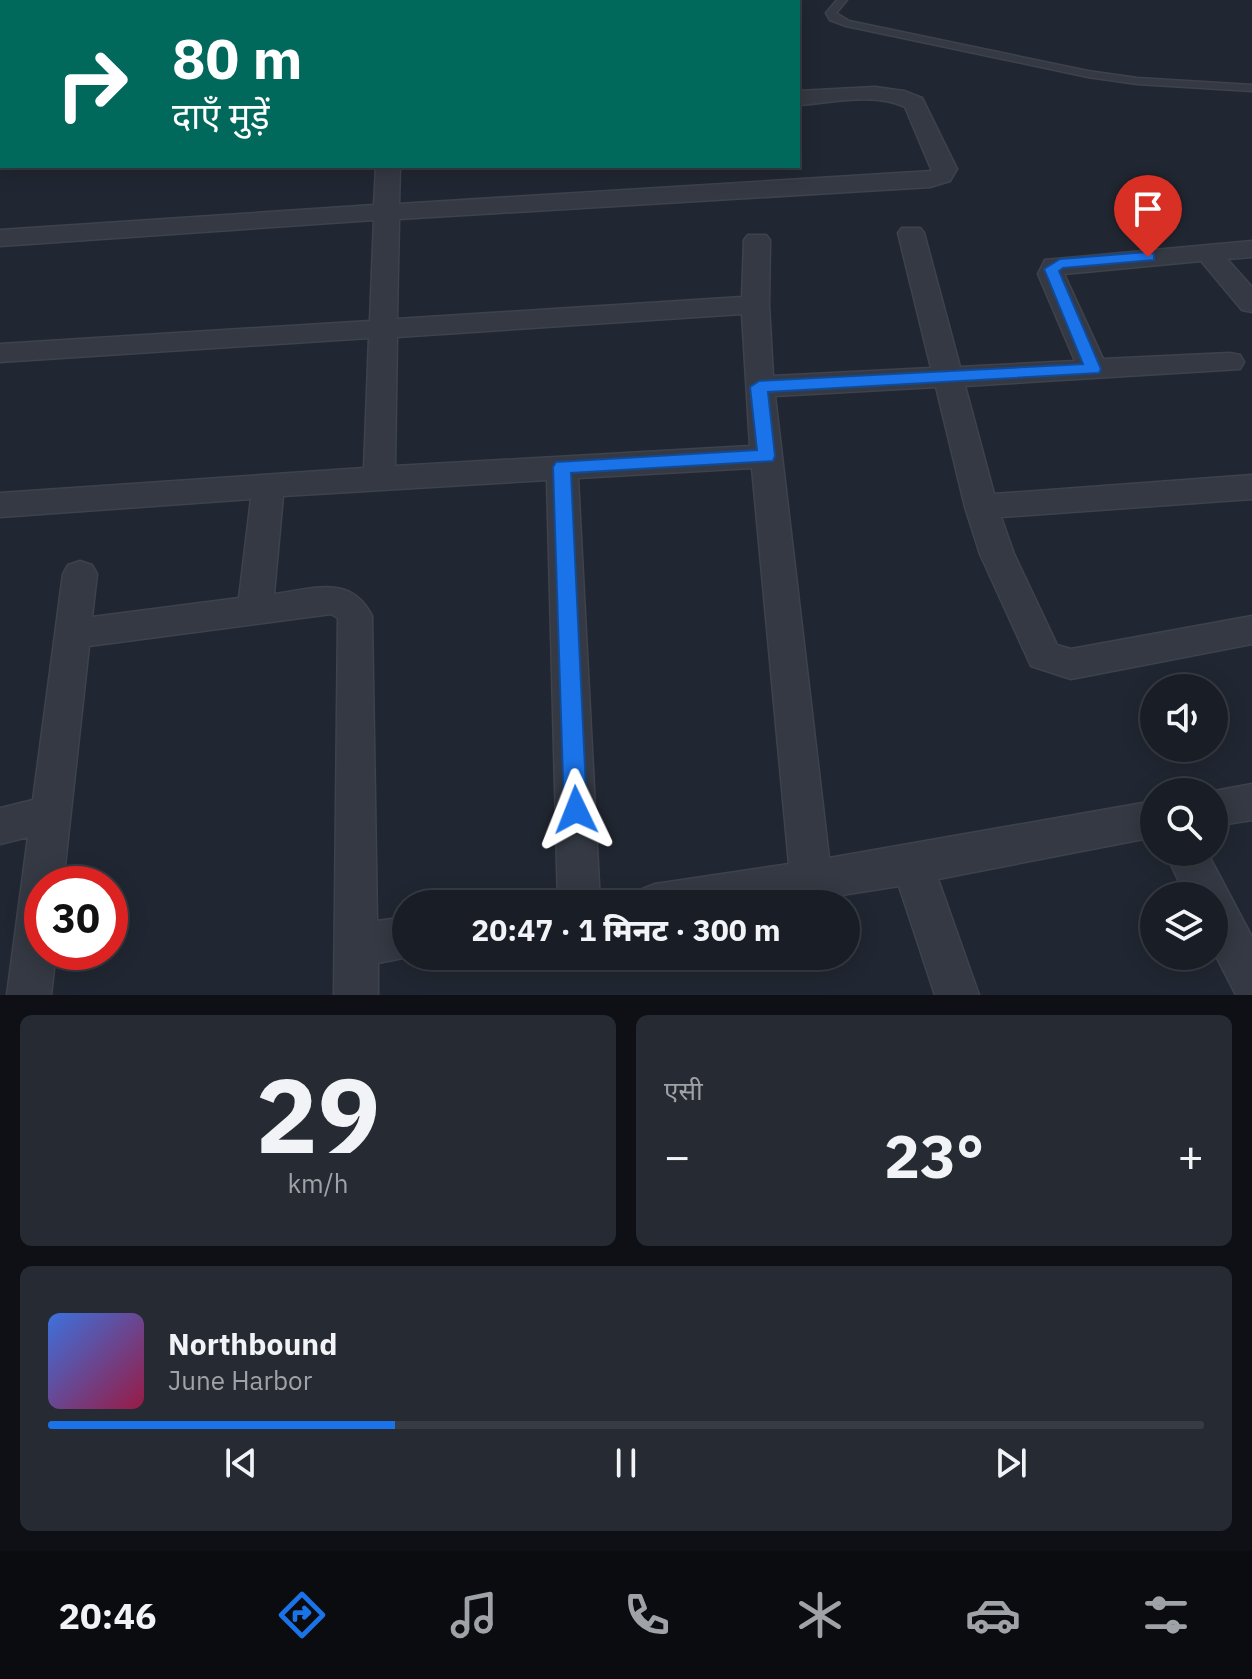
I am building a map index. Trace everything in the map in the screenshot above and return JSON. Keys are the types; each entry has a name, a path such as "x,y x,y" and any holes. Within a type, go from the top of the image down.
{"street":[{"path":"0,238 930,180 941,176 945,169 914,103 908,98 886,94 800,98"},
{"path":"379,478 388,168"},
{"path":"911,233 981,507 997,554 1044,656 1071,664 1252,630"},
{"path":"757,240 755,305 759,387 811,881"},
{"path":"1093,369 1051,274 1054,266 1252,249"},
{"path":"1207,252 1252,304"},
{"path":"0,353 755,305"},
{"path":"759,387 1230,362"},
{"path":"0,505 379,478 766,456"},
{"path":"562,467 578,890"},
{"path":"255,609 268,486"},
{"path":"981,507 1252,487"},
{"path":"29,995 80,574"},
{"path":"72,634 331,600 343,602 355,616 356,995"},
{"path":"1228,806 1252,802"},
{"path":"0,826 49,814"},
{"path":"750,890 912,865 1140,822"},
{"path":"912,865 957,995"},
{"path":"1228,935 1252,981"},
{"path":"357,945 392,940"}],"lane":[{"path":"842,0 831,13 834,18 846,23 1044,66 1137,81 1252,88"}],"route":[{"path":"576,810 562,467 766,456 759,387 1093,369 1051,269 1060,263 1148,257"}]}
